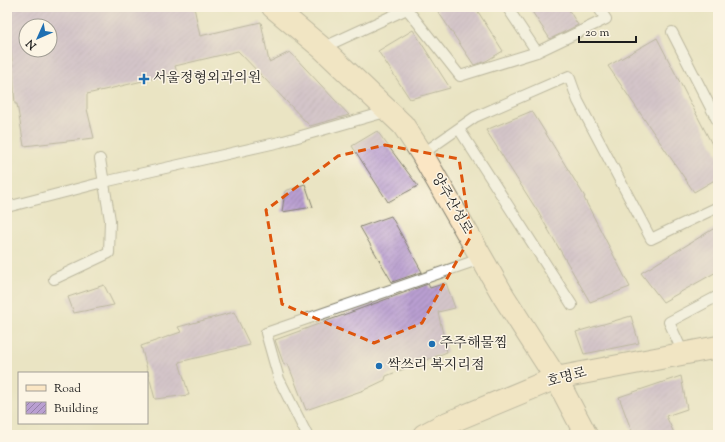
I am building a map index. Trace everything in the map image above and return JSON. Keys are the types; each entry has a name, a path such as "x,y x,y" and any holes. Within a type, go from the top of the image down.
{"street":[{"name":"양주산성로","path":"273,7 322,48 403,125 422,154 508,304 556,378 586,435"},
{"name":"호명로","path":"424,435 443,425 556,378 718,347"}],"lane":[{"path":"507,7 536,52"},
{"path":"322,48 407,8 460,76 536,52 606,19 598,7"},
{"path":"672,32 718,122"},
{"path":"422,154 460,129 475,117 569,76 578,102 652,239 718,206"},
{"path":"7,207 104,182 280,142 388,112"},
{"path":"460,129 572,305"},
{"path":"54,279 109,253 110,220 100,159"},
{"path":"307,435 279,379 266,333 483,258"},
{"path":"683,353 669,322 718,296"}],"highlighted area":[{"path":"385,145 459,159 471,236 422,323 374,343 282,304 266,210 338,156"}],"building":[{"path":"7,7 91,7 91,11 107,7 194,7 200,36 261,22 269,62 290,52 349,115 310,126 238,51 175,66 177,73 87,94 87,109 94,138 24,146 17,104 15,104 11,51 8,52"},
{"path":"435,7 475,7 503,51 486,61 474,65"},
{"path":"529,7 567,7 578,25 550,39"},
{"path":"413,30 450,88 410,99 378,51"},
{"path":"657,38 718,156 718,178 694,192 608,66"},
{"path":"532,111 585,197 584,198 630,287 590,302 538,212 486,130"},
{"path":"377,131 418,186 388,202 352,146"},
{"path":"305,184 313,207 282,212 285,191"},
{"path":"391,216 422,272 392,282 360,227"},
{"path":"718,226 718,271 663,302 641,273"},
{"path":"446,283 455,308 438,312 447,352 386,376 385,380 364,390 306,410 288,364 284,365 275,340 428,284 430,288"},
{"path":"104,285 114,305 74,313 68,297"},
{"path":"234,312 250,345 179,362 189,395 155,399 141,346 181,332 178,327"},
{"path":"631,316 639,343 584,354 576,332"},
{"path":"681,376 687,409 666,416 675,435 633,435 619,397"}],"place":[{"name":"서울정형외과의원","path":"144,79"},
{"name":"주주해물찜","path":"432,344"},
{"name":"싹쓰리 복지리점","path":"379,366"}]}
